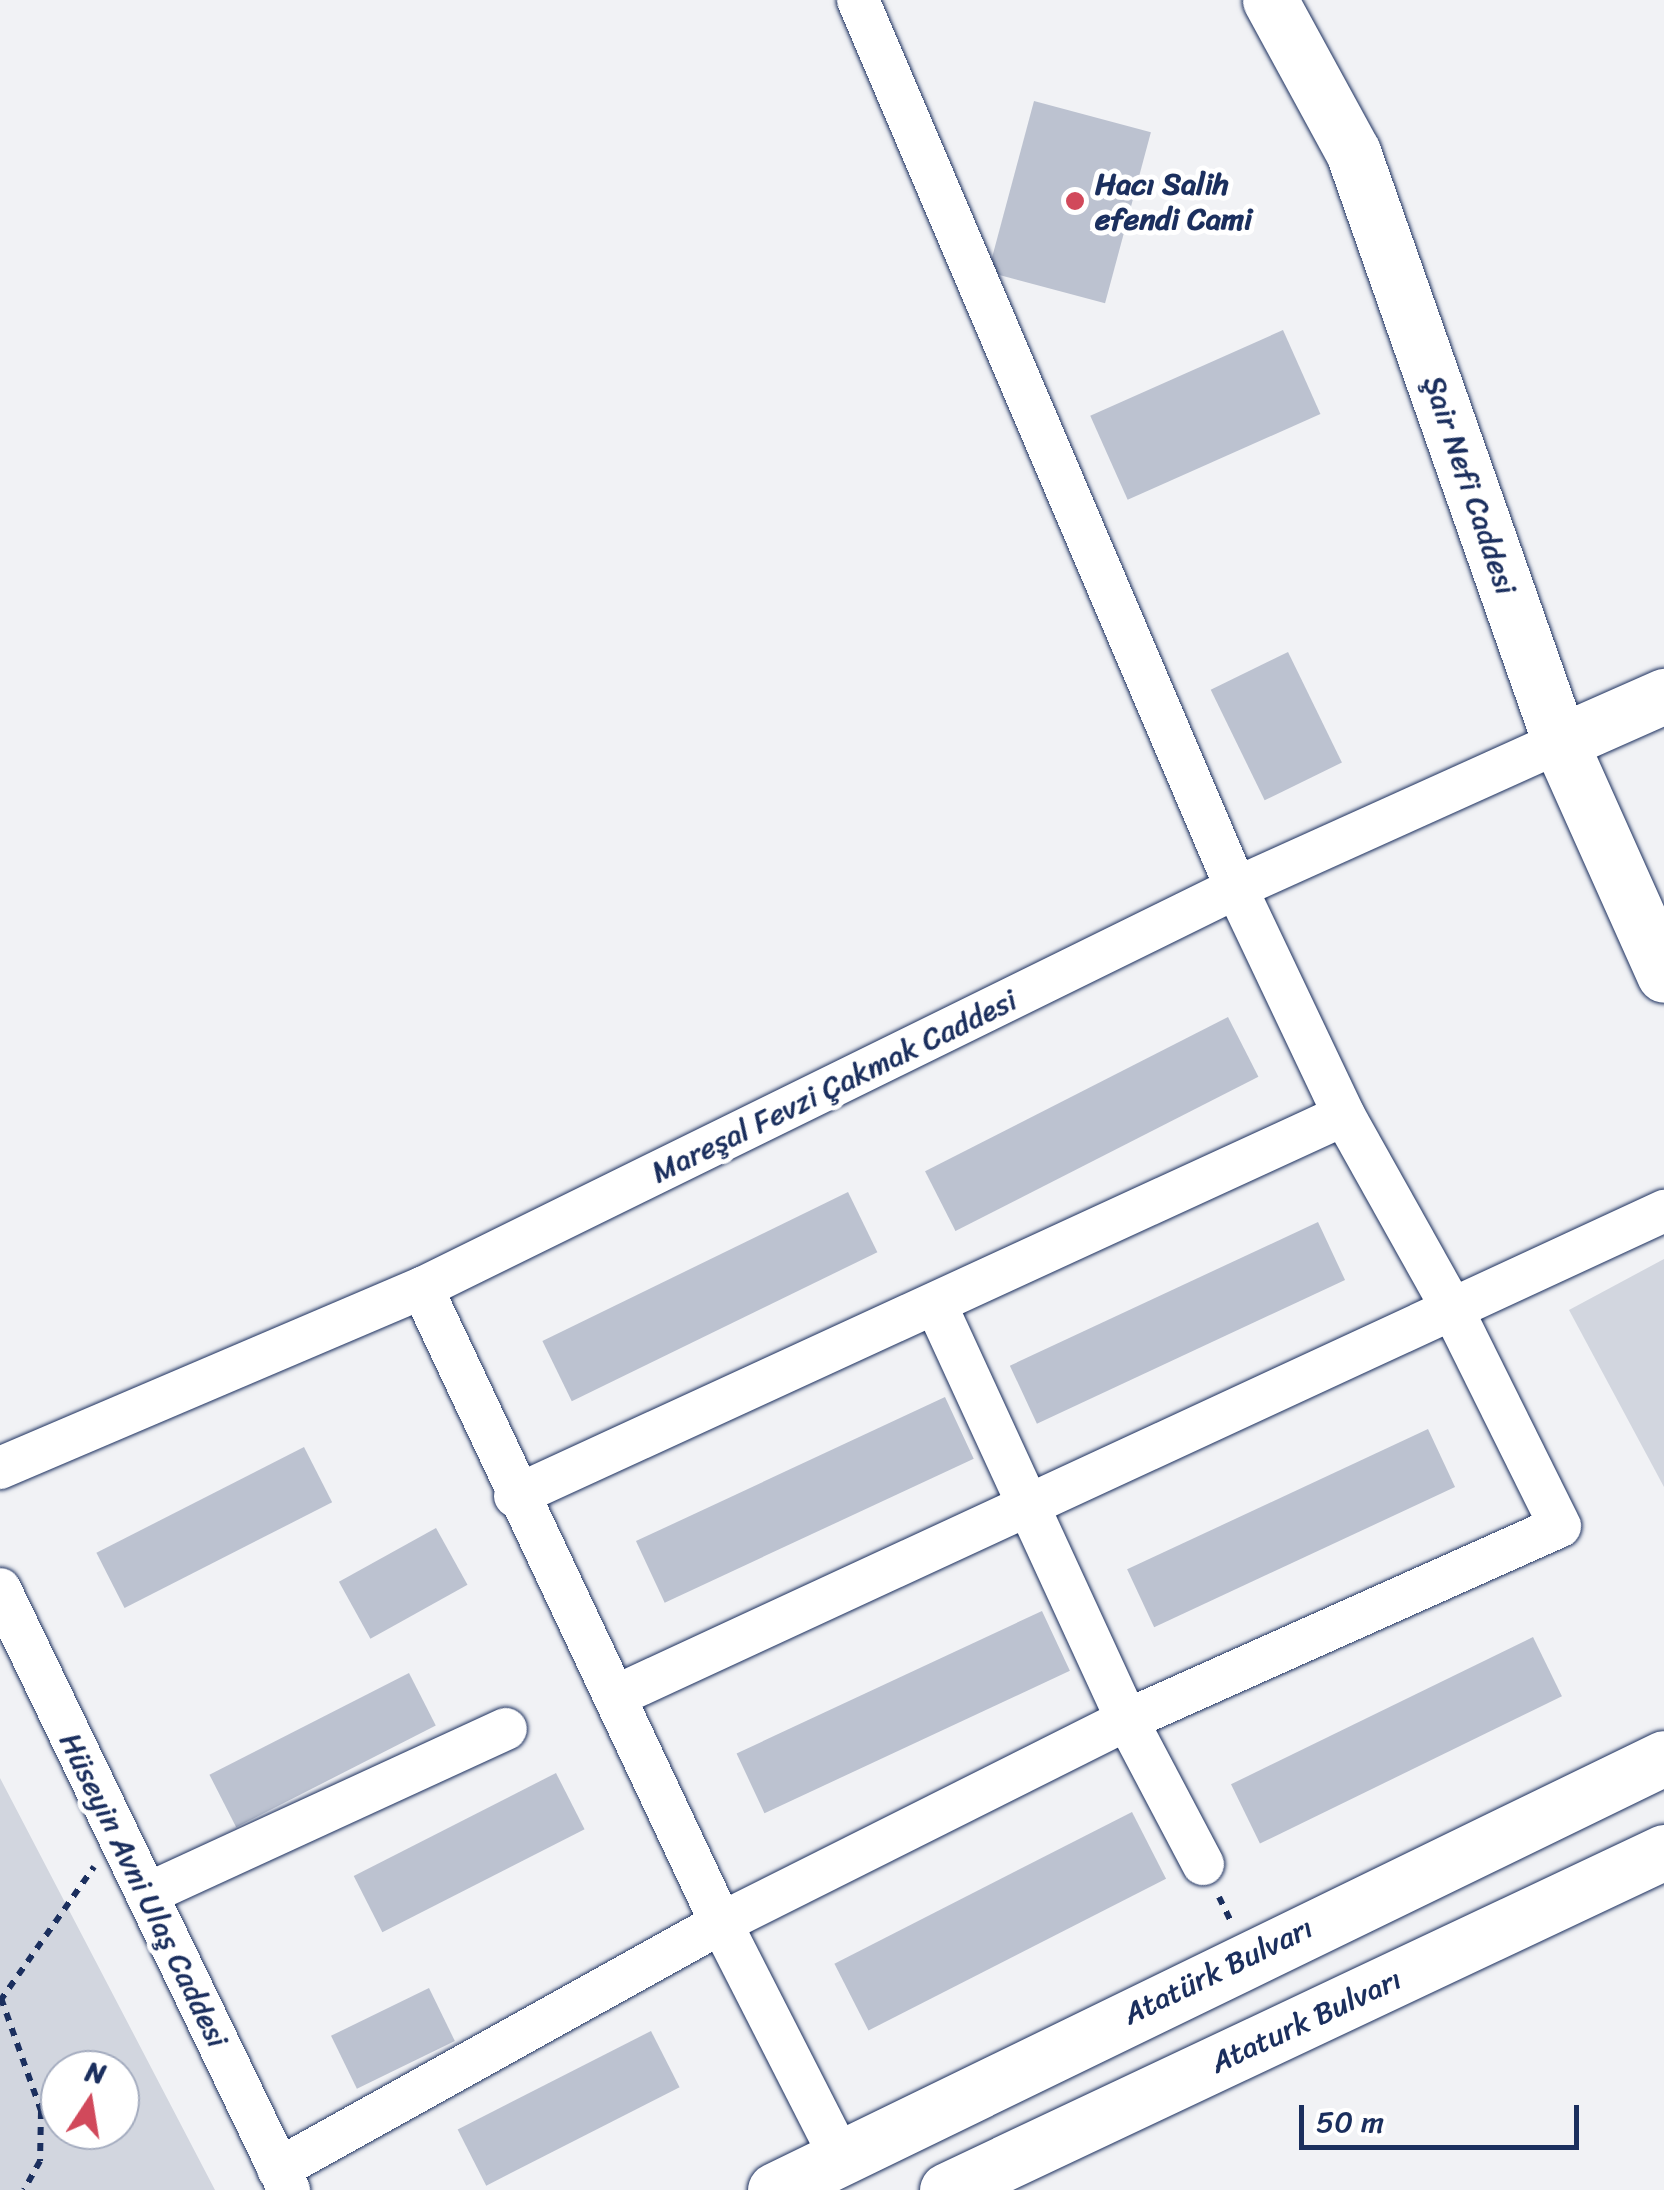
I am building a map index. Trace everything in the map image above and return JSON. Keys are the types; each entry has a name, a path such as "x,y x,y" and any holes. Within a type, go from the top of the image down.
{"main road":[{"name":"Şair Nefi Caddesi","path":"1270,0 1354,152 1560,742 1664,975"},
{"name":"Mareşal Fevzi Çakmak Caddesi","path":"1560,742 1664,696"},
{"name":"Atatürk Bulvarı","path":"776,2190 1248,1955 1664,1758"},
{"name":"Ataturk Bulvarı","path":"948,2190 1664,1852"}],"street":[{"path":"284,2179 721,1923 1127,1720 1560,1526 1454,1312 1344,1115 1236,888 858,0"},
{"name":"Mareşal Fevzi Çakmak Caddesi","path":"0,1468 422,1288 1236,888 1560,742"},
{"path":"516,1496 1344,1115"},
{"path":"618,1695 1032,1502 1454,1312 1664,1211"},
{"path":"422,1288 516,1496 618,1695 721,1923 841,2159"},
{"path":"936,1305 1032,1502 1127,1720 1203,1864"},
{"name":"Hüseyin Avni Ulaş Caddesi","path":"0,1589 284,2179"},
{"path":"147,1894 506,1729"}],"path":[{"path":"24,2190 40,2162 40,2111 0,1999 118,1832"},
{"path":"1203,1864 1248,1955"}],"shaded area":[{"path":"1664,1259 1664,1487 1569,1310"},
{"path":"0,1778 215,2190 0,2190"}],"building":[{"path":"1034,101 1151,132 1105,303 988,272"},
{"path":"1283,330 1320,414 1128,500 1090,416"},
{"path":"1288,652 1342,763 1265,800 1211,690"},
{"path":"1228,1017 1258,1077 955,1231 925,1171"},
{"path":"848,1192 877,1252 572,1401 542,1341"},
{"path":"1318,1222 1345,1280 1037,1424 1010,1366"},
{"path":"945,1397 974,1459 665,1603 636,1541"},
{"path":"1428,1429 1455,1487 1154,1627 1127,1569"},
{"path":"304,1447 332,1502 125,1608 96,1553"},
{"path":"436,1528 468,1585 370,1639 339,1582"},
{"path":"1042,1611 1070,1671 764,1813 737,1753"},
{"path":"1533,1637 1562,1696 1260,1844 1231,1784"},
{"path":"409,1673 436,1726 236,1827 209,1775"},
{"path":"556,1773 585,1829 382,1932 354,1876"},
{"path":"1132,1812 1166,1879 868,2030 834,1964"},
{"path":"429,1988 455,2041 357,2089 331,2036"},
{"path":"651,2031 680,2087 486,2186 458,2130"}],"place":[{"name":"Hacı Salih efendi Cami","path":"1075,201"}]}
